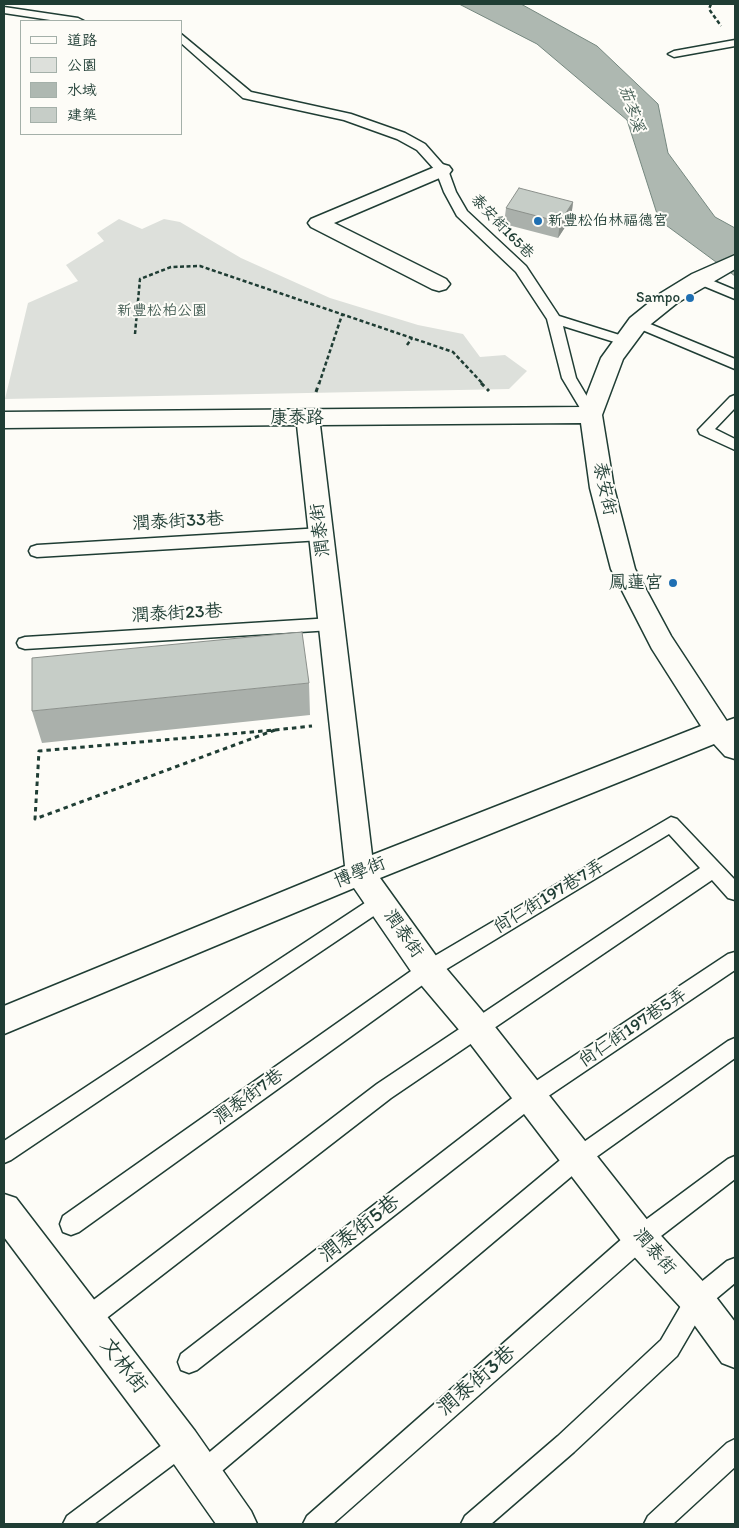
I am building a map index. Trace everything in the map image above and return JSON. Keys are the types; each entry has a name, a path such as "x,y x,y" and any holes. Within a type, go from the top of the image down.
{"street":[{"path":"439,284 318,223 442,170"},
{"name":"泰安街","path":"730,734 660,642 623,568 602,488 591,414 612,358 631,332 669,298 700,279 735,262"},
{"name":"康泰路","path":"4,420 591,414"},
{"name":"潤泰街","path":"308,418 360,873 428,970 531,1096 640,1238 696,1300 735,1350"},
{"name":"博學街","path":"4,1020 360,873 730,734"},
{"name":"文林街","path":"4,1210 182,1444 238,1524"}],"lane":[{"path":"4,10 71,20"},
{"name":"泰安街165巷","path":"182,38 248,95 346,117 401,136 421,147 442,170 450,192 462,213 521,269 554,319 569,378 591,414"},
{"path":"674,54 735,43"},
{"path":"700,279 735,295"},
{"path":"554,319 631,332 735,364"},
{"path":"735,400 705,430 735,445"},
{"name":"潤泰街33巷","path":"37,551 322,534"},
{"name":"潤泰街23巷","path":"25,643 332,624"},
{"name":"尚仁街197巷7弄","path":"428,970 671,824 713,869"},
{"path":"87,1319 384,1091 713,869 735,892"},
{"path":"4,1153 380,901"},
{"name":"尚仁街197巷5弄","path":"531,1096 735,960"},
{"name":"潤泰街7巷","path":"71,1224 428,970"},
{"path":"202,1473 578,1158 735,1048"},
{"name":"潤泰街5巷","path":"189,1362 531,1096"},
{"name":"潤泰街3巷","path":"315,1524 640,1238 735,1166"},
{"path":"473,1524 566,1444 669,1348 696,1300 735,1269"},
{"path":"75,1524 182,1444"},
{"path":"656,1524 735,1451"}],"path":[{"path":"136,334 140,279 171,267 200,266 453,352 495,398"},
{"path":"308,418 342,315"},
{"path":"407,345 412,338"},
{"path":"275,730 35,819 39,751 275,730 343,724"}],"green space":[{"name":"新豐松柏公園","path":"119,219 142,229 164,219 180,222 241,258 330,298 418,325 463,334 480,357 505,355 527,371 509,389 5,399 28,303 78,281 66,265 104,241 97,233"}],"water":[{"name":"茄苳溪","path":"459,4 521,4 597,46 658,104 668,153 715,217 735,228 735,276 659,220 627,120 537,44"}],"building":[{"path":"519,188 573,202 560,222 506,208"},
{"path":"302,632 309,683 32,711 32,658"}],"place":[{"name":"新豐松伯林福德宫","path":"538,221"},
{"name":"Sampo","path":"690,298"},
{"name":"鳳蓮宮","path":"673,583"}]}
